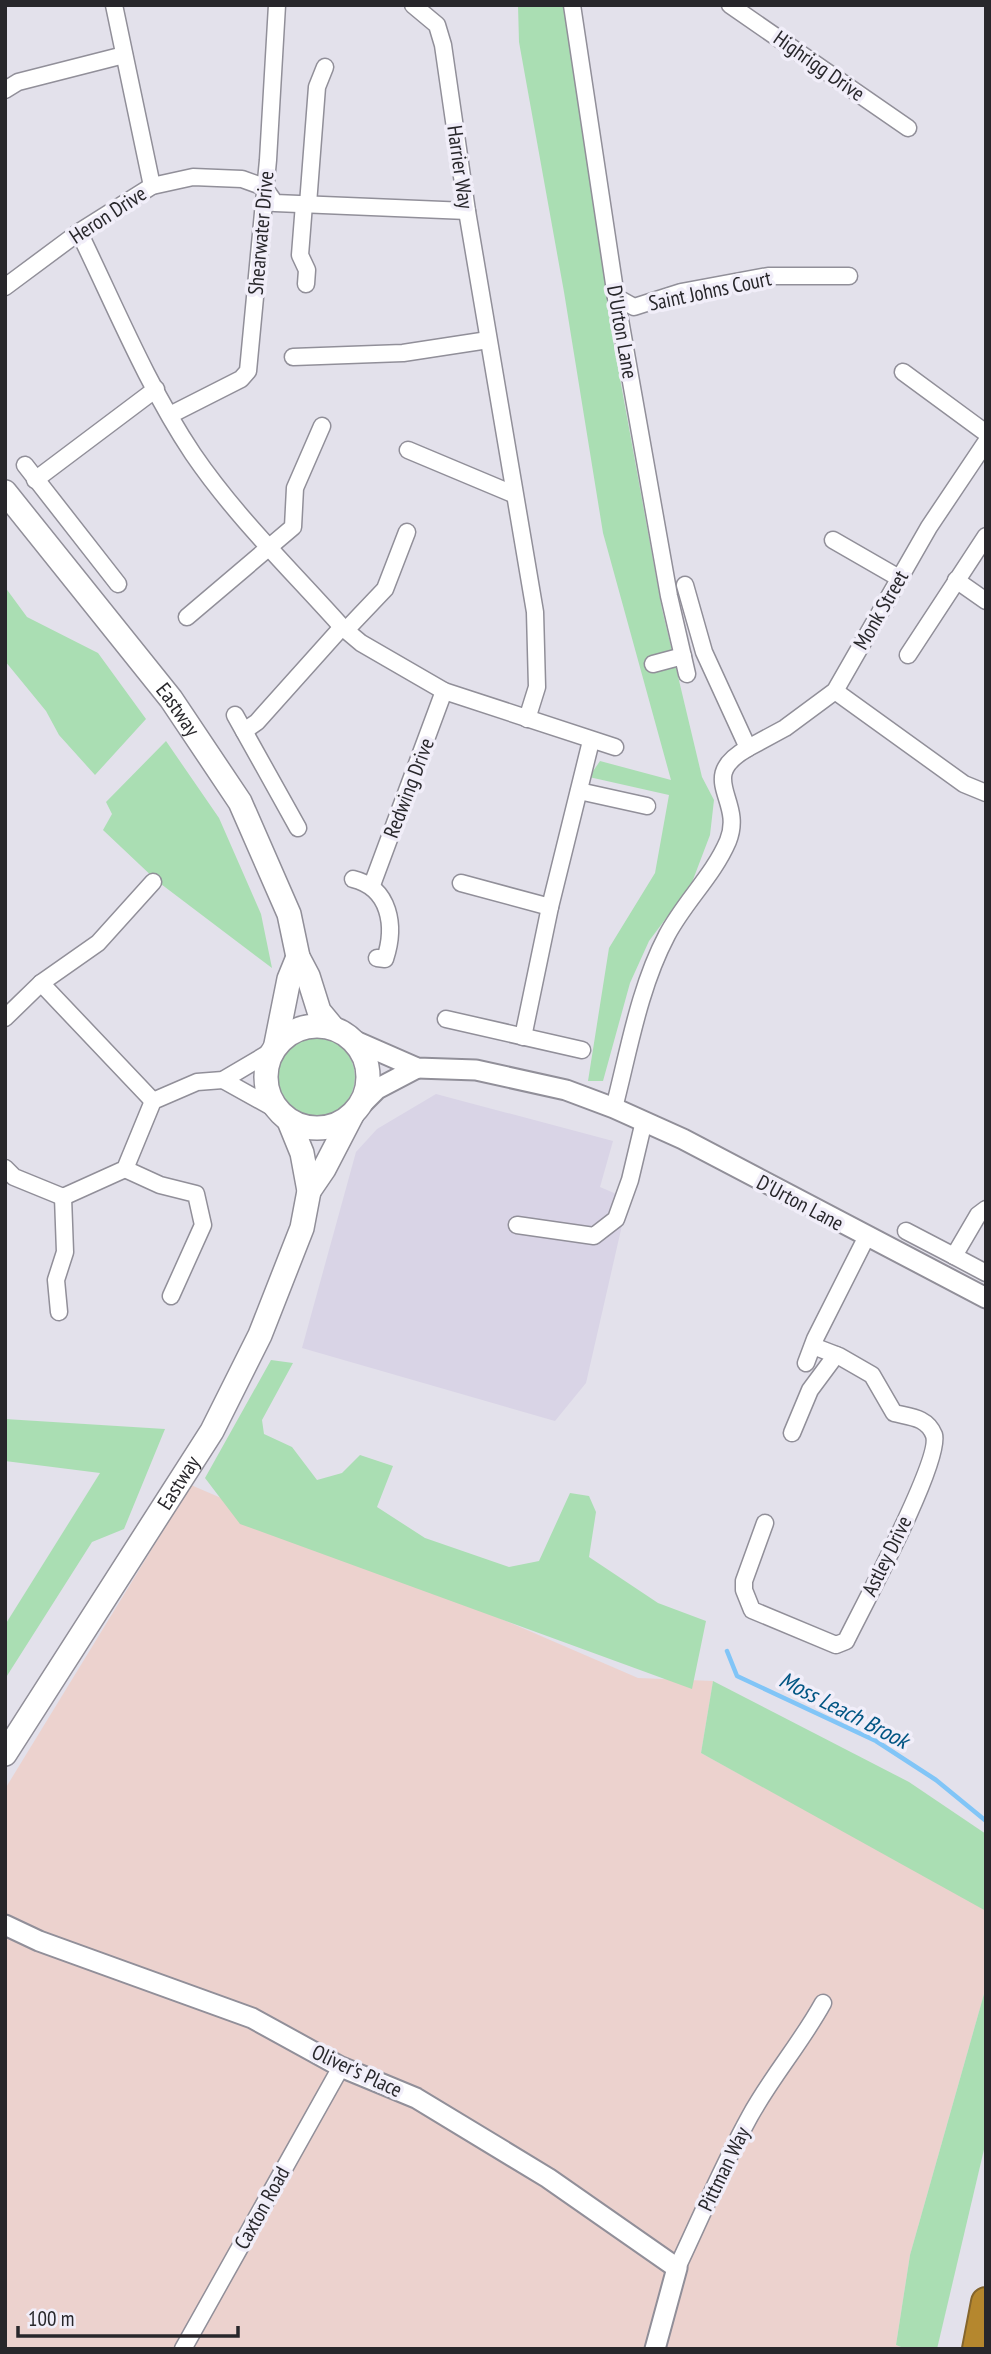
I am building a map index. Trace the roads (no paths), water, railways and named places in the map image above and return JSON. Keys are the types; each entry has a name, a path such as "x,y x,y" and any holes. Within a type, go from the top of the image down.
{"highway":[{"path":"977,2349 986,2302"}],"main road":[{"name":"Eastway","path":"5,492 171,699 240,802 289,914 298,957 308,976 319,1011 333,1028"},
{"path":"274,1048 285,1036 308,1026 333,1028 353,1040 362,1051 369,1079 356,1110 338,1124 322,1129 305,1127 283,1115 265,1081 289,979 298,957"},
{"name":"Eastway","path":"309,1191 356,1110"},
{"name":"Eastway","path":"5,1754 212,1431 260,1335 302,1228 309,1191 302,1153 283,1115"}],"street":[{"path":"114,5 152,187"},
{"name":"Shearwater Drive","path":"170,415 241,379 248,371 277,5"},
{"name":"Harrier Way","path":"413,5 437,25 443,45 467,211 535,612 537,687 527,719"},
{"name":"D'Urton Lane","path":"572,5 616,297 669,596 687,674"},
{"name":"Highrigg Drive","path":"730,5 908,128"},
{"path":"5,90 18,82 124,55"},
{"path":"306,284 307,270 300,255 317,87 325,67"},
{"name":"Heron Drive","path":"5,287 79,232 152,187 193,177 242,179 264,187 275,203 306,204"},
{"path":"306,204 467,211"},
{"path":"79,232 170,415 218,488 344,629 410,674 443,691 615,747"},
{"name":"Saint Johns Court","path":"616,297 634,307 681,292 768,276 849,276"},
{"path":"293,357 403,353 488,340"},
{"path":"903,372 986,433"},
{"path":"35,480 156,389"},
{"path":"187,617 293,527 295,488 307,438 322,426"},
{"name":"Monk Street","path":"614,1108 654,961 669,931 715,868 729,837 732,814 722,780 724,766 731,758 785,728 835,691 899,578 986,442"},
{"path":"408,450 513,494"},
{"path":"25,465 118,584"},
{"path":"244,730 257,722 385,589 407,532"},
{"path":"908,655 986,536"},
{"path":"833,540 899,578"},
{"path":"956,580 986,601"},
{"path":"685,585 704,652 748,748"},
{"path":"653,664 682,656"},
{"name":"Redwing Drive","path":"372,885 443,691"},
{"path":"835,691 964,784 986,793"},
{"path":"235,715 298,828"},
{"path":"523,1037 550,906 591,741"},
{"path":"579,791 647,806"},
{"path":"353,879 372,885 389,913 391,930 385,959 377,958"},
{"path":"5,1018 41,983 98,943 153,882"},
{"path":"461,883 550,906"},
{"path":"41,983 152,1101"},
{"path":"446,1019 582,1050"},
{"name":"D'Urton Lane","path":"353,1040 417,1068 488,1072 577,1093 614,1108 683,1139 866,1238 986,1298"},
{"path":"8,1177 64,1197 125,1169 152,1101 197,1082 223,1080 274,1048"},
{"path":"356,1110 377,1089 417,1068"},
{"path":"223,1080 283,1115"},
{"path":"517,1225 594,1236 616,1219 630,1180 644,1122"},
{"path":"125,1169 160,1185 196,1194 203,1225 171,1296"},
{"path":"60,1312 56,1280 65,1252 64,1197"},
{"path":"954,1256 978,1215 986,1209"},
{"path":"906,1231 986,1273"},
{"path":"806,1363 866,1238"},
{"name":"Astley Drive","path":"765,1522 744,1581 744,1590 752,1610 835,1645 841,1644 887,1559 936,1447 930,1429 924,1422 894,1413 872,1375 813,1346"},
{"path":"792,1433 810,1390 836,1355"},
{"name":"Oliver's Place","path":"7,1924 39,1941 252,2018 341,2067 416,2098 477,2133 677,2268"},
{"name":"Pittman Way","path":"655,2349 677,2268 749,2118 779,2067 803,2040 823,2003"},
{"name":"Caxton Road","path":"183,2349 341,2067"}],"waterway":[{"name":"Moss Leach Brook","path":"727,1651 737,1676 876,1741 936,1780 986,1821"}]}
